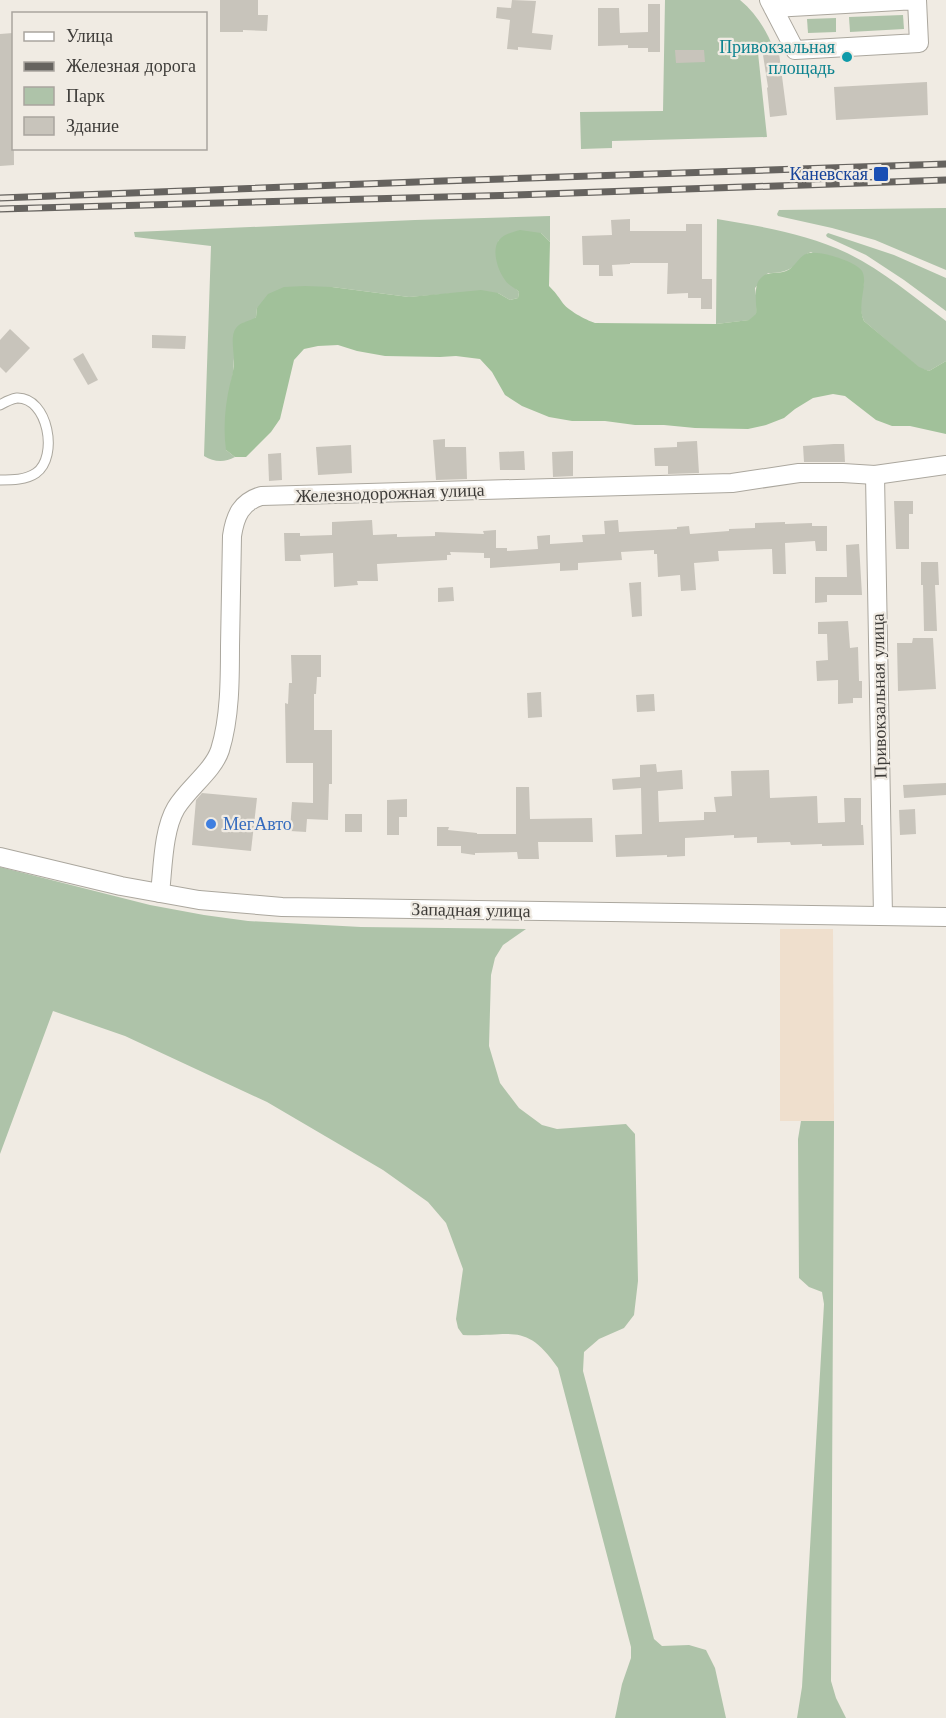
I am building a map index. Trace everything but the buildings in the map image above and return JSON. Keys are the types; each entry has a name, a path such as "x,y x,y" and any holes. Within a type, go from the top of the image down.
{"street":[{"path":"917,0 920,43 795,50 771,4 917,0"},
{"name":"Железнодорожная улица","path":"160,893 167,832 175,810 189,790 214,763 220,752 230,685 232,536 237,514 243,505 251,500 261,496 732,483 799,472 874,476 946,465"},
{"name":"Привокзальная улица","path":"874,476 883,916"},
{"name":"Западная улица","path":"0,857 121,886 199,900 282,907 946,917"}],"lane":[{"path":"0,405 16,398 24,399 33,405 44,421 49,444 43,466 36,473 14,480 0,480"}],"shaded area":[{"path":"780,929 833,929 834,1121 780,1121"}],"green space":[{"path":"665,0 740,0 756,17 774,50 758,53 767,137 612,141 612,148 581,149 580,112 663,111"},
{"path":"903,15 904,29 850,32 849,17"},
{"path":"836,18 836,32 808,33 807,19"},
{"path":"946,208 946,270 875,240 777,214 779,210"},
{"path":"550,216 550,242 541,233 499,240 497,254 499,261 505,275 519,292 518,298 510,300 498,293 409,297 332,287 257,308 256,317 250,322 243,323 234,358 227,405 226,450 235,457 219,461 204,456 211,246 135,237 134,232"},
{"path":"717,219 800,236 832,246 873,267 946,321 946,361 929,371 919,368 864,321 861,297 864,282 811,252 790,269 768,273 755,288 756,315 750,320 716,324"},
{"path":"520,230 541,233 550,242 549,286 564,305 595,323 716,324 749,320 756,314 756,291 758,282 763,276 789,270 803,255 811,253 827,255 852,263 862,271 864,276 861,307 864,321 919,367 929,371 946,361 946,434 910,426 892,426 876,420 845,396 833,394 813,398 784,418 748,429 572,421 549,417 522,406 505,395 492,372 480,359 456,356 385,356 338,345 304,349 294,360 280,419 271,432 246,457 235,457 226,450 225,417 234,367 234,331 238,326 256,317 257,308 268,294 284,287 305,286 332,287 409,297 481,290 498,293 510,300 518,298 519,292 506,282 500,271 496,260 496,249 501,238"},
{"path":"828,233 894,255 946,278 946,311 866,255 827,237"},
{"path":"0,867 150,905 248,921 361,927 526,929 503,945 495,958 491,975 489,1046 500,1083 519,1108 542,1125 557,1129 626,1124 635,1134 638,1281 634,1315 624,1328 599,1339 584,1352 583,1371 654,1639 662,1646 689,1645 706,1650 715,1668 726,1718 615,1718 622,1684 631,1658 631,1647 558,1368 547,1353 527,1337 506,1334 463,1335 456,1319 463,1269 446,1223 428,1202 383,1170 267,1102 125,1036 53,1011 0,1154"},
{"path":"801,1121 834,1121 831,1681 846,1718 797,1718 802,1687 824,1304 822,1292 809,1287 799,1278 798,1139"}],"railway":[{"path":"0,198 946,164"},
{"path":"0,209 946,180"}],"place":[{"name":"Привокзальная площадь","path":"847,57"},
{"name":"Каневская","path":"881,174"},
{"name":"МегАвто","path":"211,824"}]}
